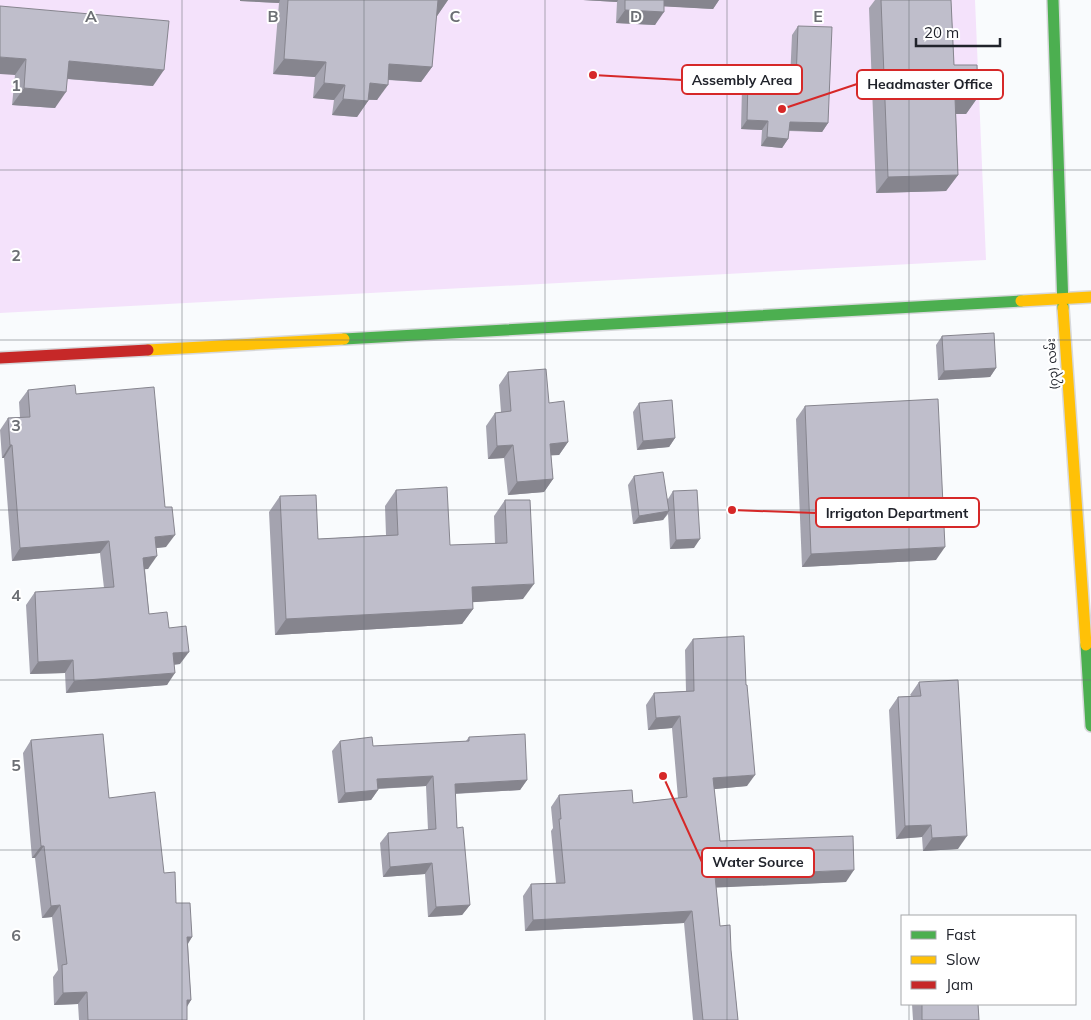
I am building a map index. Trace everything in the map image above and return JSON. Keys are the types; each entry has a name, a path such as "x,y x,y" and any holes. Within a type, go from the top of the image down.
{"main road":[{"name":"(၇၃) လမ်း","path":"1053,0 1062,298 1091,726"},
{"path":"0,358 1091,297"}],"shaded area":[{"path":"0,0 975,0 986,260 0,313"}],"building":[{"path":"288,0 438,0 432,67 389,64 388,85 370,83 368,101 343,99 345,85 324,83 326,62 284,59"},
{"path":"625,0 664,0 664,12 625,10"},
{"path":"881,0 951,0 954,65 977,65 978,97 955,98 958,175 888,177"},
{"path":"0,6 169,21 164,70 69,61 66,92 24,88 26,59 0,57"},
{"path":"798,26 832,27 828,123 790,122 788,139 767,137 768,121 747,120 748,79 796,81"},
{"path":"994,333 996,368 944,371 942,336"},
{"path":"546,369 549,403 564,401 568,442 550,444 553,479 517,482 513,445 497,446 495,413 511,411 508,372"},
{"path":"75,385 76,394 154,387 165,507 172,507 175,535 155,537 157,556 143,558 149,614 167,612 169,628 186,626 189,652 173,653 175,673 74,681 73,660 38,662 35,592 114,587 109,541 20,548 12,445 10,445 8,418 30,417 28,390"},
{"path":"938,399 945,547 811,554 805,406"},
{"path":"672,400 675,438 643,441 639,403"},
{"path":"663,472 669,511 639,516 634,476"},
{"path":"447,487 450,545 507,543 505,500 530,500 534,584 472,587 473,609 286,619 280,496 316,495 318,539 398,535 396,490"},
{"path":"697,490 700,539 676,540 673,491"},
{"path":"744,636 746,685 755,775 713,778 720,841 853,836 854,870 715,876 720,926 730,925 738,1020 703,1020 692,911 533,920 531,884 565,883 559,819 561,819 559,795 632,790 633,803 687,797 680,716 656,718 654,693 694,691 693,639"},
{"path":"958,680 967,836 932,838 931,825 905,826 898,697 921,696 919,682"},
{"path":"103,734 109,798 155,792 164,873 175,872 176,903 190,903 192,937 187,937 191,1000 187,1000 187,1020 88,1020 87,992 63,993 62,965 67,964 60,905 51,906 44,846 41,846 31,740"},
{"path":"525,734 527,780 455,784 457,828 463,827 470,905 436,907 432,863 390,867 388,833 436,829 433,776 377,779 378,790 345,793 340,741 372,737 373,746 469,741 469,737"},
{"path":"922,1005 978,1005 979,1020 922,1020"}],"traffic: fast":[{"path":"1053,0 1063,308"},
{"path":"344,339 1021,301"},
{"path":"1086,645 1091,726"}],"traffic: slow":[{"path":"1021,301 1091,297"},
{"path":"1063,308 1086,645"},
{"path":"148,350 344,339"}],"traffic: jam":[{"path":"0,358 148,350"}],"place":[{"name":"Assembly Area","path":"593,75"},
{"name":"Headmaster Office","path":"782,109"},
{"name":"Irrigaton Department","path":"732,510"},
{"name":"Water Source","path":"663,776"}]}
